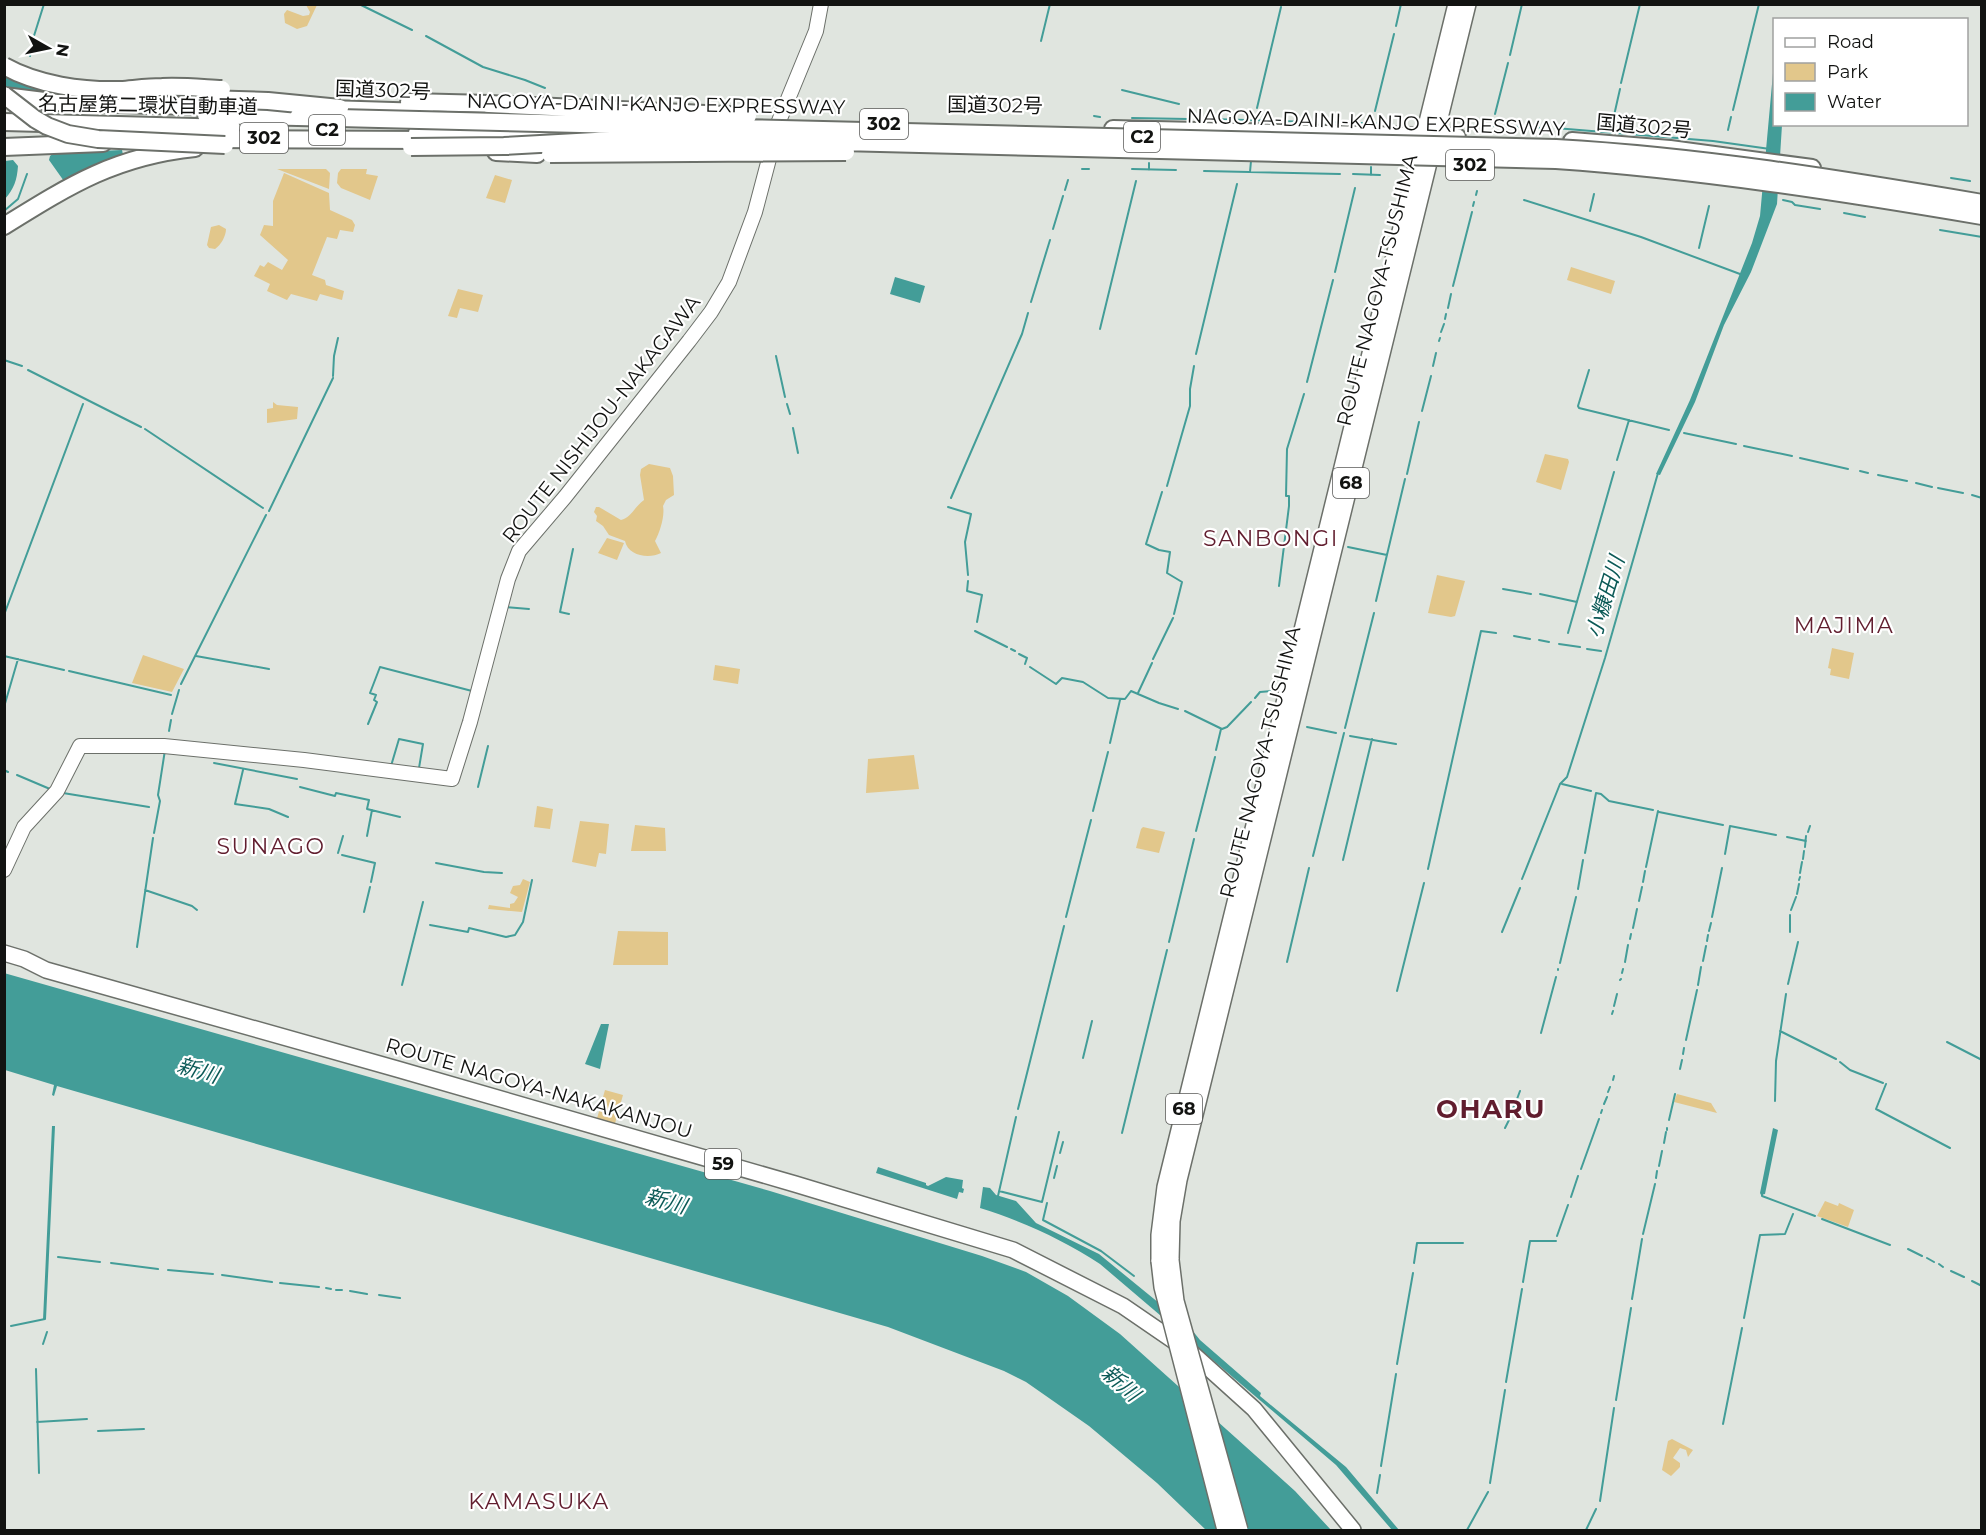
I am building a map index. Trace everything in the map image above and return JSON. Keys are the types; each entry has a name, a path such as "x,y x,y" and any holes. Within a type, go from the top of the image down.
{"highway":[{"path":"4,66 45,82 78,87 111,90 164,86 238,90 273,94 330,106"},
{"name":"国道302号","path":"4,94 52,102 1429,136 1611,143 1763,160 1982,195"},
{"path":"4,94 83,100 165,98 268,101 383,112 516,118 564,123"},
{"path":"4,94 35,119 68,134 98,139 225,145"},
{"path":"243,107 349,100 489,104 807,119 1030,134"},
{"name":"NAGOYA-DAINI-KANJO EXPRESSWAY","path":"4,110 1502,146 1611,151 1776,170 1982,203"},
{"name":"名古屋第二環状自動車道","path":"4,122 650,138"},
{"name":"C2","path":"225,145 488,146 650,138"},
{"name":"NAGOYA-DAINI-KANJO EXPRESSWAY","path":"650,138 1500,158 1612,164 1665,168 1785,184 1982,216"},
{"name":"302","path":"4,147 178,139 415,140 772,147 1610,171 1760,187 1982,223"},
{"path":"415,140 483,152 537,154 817,153 984,145"},
{"path":"4,226 65,189 116,164 161,153 225,145"}],"main road":[{"name":"ROUTE NISHIJOU-NAKAGAWA","path":"4,870 24,827 57,791 80,746 164,746 304,760 452,779 470,722 508,579 519,551 565,497 711,312 729,282 742,249 779,121 816,31 821,4"},
{"name":"ROUTE NAGOYA-TSUSHIMA","path":"1240,1530 1159,1235 1165,1187 1423,164 1456,4"},
{"name":"ROUTE NAGOYA-TSUSHIMA","path":"1429,136 1468,4"},
{"name":"ROUTE NAGOYA-NAKAKANJOU","path":"4,953 24,959 46,970 406,1071 1013,1250 1123,1306 1193,1354 1254,1409 1353,1530"},
{"name":"ROUTE NAGOYA-TSUSHIMA","path":"1165,1260 1164,1298 1225,1530"}],"green space":[{"path":"306,5 317,5 307,26 297,29 285,23 284,14 287,10 303,16 309,15 310,12"},
{"path":"277,169 326,169 330,173 329,189"},
{"path":"341,169 367,169 366,174 378,176 370,200 341,188 337,183"},
{"path":"284,173 329,193 330,210 352,220 355,225 353,232 340,230 337,239 327,237 312,275 325,280 326,285 344,291 342,300 320,294 317,301 291,294 287,300 267,291 270,284 254,276 260,265 264,267 268,262 282,270 288,260 260,235 264,225 273,226 273,201"},
{"path":"495,175 512,180 505,203 486,198"},
{"path":"219,225 226,229 224,237 215,249 209,248 207,245 211,227"},
{"path":"1571,267 1615,281 1611,294 1567,280"},
{"path":"458,289 483,295 478,312 460,308 457,318 448,316"},
{"path":"273,402 277,405 298,407 297,419 267,423 267,409 273,408"},
{"path":"1545,454 1568,459 1561,490 1536,482"},
{"path":"649,464 670,468 674,495 666,500 663,506 662,524 655,541 661,553 645,556 630,550 625,541 609,535 596,521 597,516 594,512 596,507 599,507 621,520 628,517 644,500 640,475 641,469"},
{"path":"607,538 624,543 617,560 598,553"},
{"path":"1437,575 1465,581 1455,616 1428,613"},
{"path":"1832,648 1854,653 1849,679 1830,675 1831,669 1828,668"},
{"path":"143,655 184,669 172,692 132,683"},
{"path":"715,665 740,669 738,684 713,680"},
{"path":"914,755 919,789 866,793 868,759"},
{"path":"537,806 553,809 550,829 534,827"},
{"path":"580,821 609,824 606,854 599,853 596,867 572,862"},
{"path":"635,825 665,828 666,851 631,851"},
{"path":"1143,827 1165,832 1159,853 1136,848"},
{"path":"523,879 530,882 522,912 488,909 489,905 510,908 510,904 514,903 518,897 510,893 513,886 520,885"},
{"path":"618,931 668,932 668,965 613,965"},
{"path":"605,1090 623,1095 614,1127 596,1122"},
{"path":"1677,1094 1711,1103 1717,1113 1674,1102"},
{"path":"1825,1201 1838,1206 1839,1203 1854,1210 1848,1227 1817,1216"},
{"path":"1672,1439 1693,1450 1688,1457 1686,1450 1680,1448 1673,1458 1680,1463 1680,1467 1671,1476 1662,1470 1668,1441"}],"water":[{"path":"4,59 52,85 48,93 5,88"},
{"path":"1773,73 1773,126 1782,126 1777,204 1751,272 1724,325 1695,402 1660,475 1656,474 1690,400 1752,243 1760,216"},
{"path":"122,150 124,159 66,184 49,160 54,153"},
{"path":"13,160 18,166 17,176 13,188 5,199 5,161"},
{"path":"895,277 925,286 920,303 890,294"},
{"name":"新川","path":"4,973 770,1191 982,1256 1026,1272 1068,1296 1120,1334 1295,1491 1331,1530 1206,1530 1157,1483 1089,1426 1026,1382 1004,1371 888,1327 57,1086 54,1096 52,1095 54,1085 5,1070"},
{"path":"601,1024 609,1024 600,1069 585,1064"},
{"path":"52,1126 55,1126 46,1319 43,1320"},
{"path":"1773,1128 1778,1130 1765,1194 1761,1195 1760,1193"},
{"path":"878,1167 926,1183 928,1186 946,1177 963,1180 963,1193 959,1192 957,1199 876,1173"},
{"path":"983,1187 990,1188 996,1195 1016,1201 1036,1223 1099,1254 1192,1330 1200,1340 1261,1393 1260,1396 1346,1467 1399,1530 1392,1530 1336,1465 1100,1264 1042,1232 980,1208"}],"waterway":[{"path":"30,56 44,4"},
{"path":"359,4 412,30"},
{"path":"1041,41 1050,4"},
{"path":"1396,26 1401,4"},
{"path":"1510,55 1522,4"},
{"path":"1621,83 1640,4"},
{"path":"1733,110 1759,4"},
{"path":"1257,108 1281,7"},
{"path":"1375,111 1394,34"},
{"path":"426,36 483,67 545,88"},
{"path":"1495,114 1508,63"},
{"path":"1613,120 1620,89"},
{"path":"1122,90 1179,104"},
{"path":"1094,116 1100,117"},
{"path":"1728,130 1731,117"},
{"path":"1132,118 1188,119"},
{"path":"1211,119 1311,122"},
{"path":"1322,122 1392,124"},
{"path":"1474,125 1544,128"},
{"path":"1555,128 1713,141 1770,149"},
{"path":"1250,172 1251,161"},
{"path":"1149,163 1149,170"},
{"path":"1371,167 1371,175"},
{"path":"1082,169 1089,169"},
{"path":"1132,169 1176,170"},
{"path":"1480,177 1481,170"},
{"path":"1204,171 1340,174"},
{"path":"4,211 18,199 27,174"},
{"path":"1353,174 1380,175"},
{"path":"1447,176 1484,178"},
{"path":"1951,178 1970,181"},
{"path":"1065,190 1068,180"},
{"path":"1100,329 1136,181"},
{"path":"1196,354 1237,184"},
{"path":"1335,272 1355,188"},
{"path":"1476,195 1477,191"},
{"path":"1590,211 1594,194"},
{"path":"1053,229 1063,196"},
{"path":"1524,200 1641,237 1740,274"},
{"path":"1783,200 1795,205 1820,209"},
{"path":"1473,206 1474,202"},
{"path":"1699,248 1709,206"},
{"path":"1453,286 1472,212"},
{"path":"1844,213 1865,217"},
{"path":"1940,230 1982,237"},
{"path":"1031,302 1050,240"},
{"path":"1307,382 1333,280"},
{"path":"1448,308 1451,294"},
{"path":"951,498 1022,334 1028,313"},
{"path":"1445,319 1446,314"},
{"path":"1441,332 1444,324"},
{"path":"333,376 338,338"},
{"path":"1433,366 1436,353"},
{"path":"776,356 785,397"},
{"path":"4,360 22,366"},
{"path":"1167,486 1190,406 1194,366"},
{"path":"28,370 141,427"},
{"path":"1589,370 1579,408 1669,430"},
{"path":"1422,411 1431,376"},
{"path":"269,511 333,378"},
{"path":"1279,586 1289,506 1289,496 1286,496 1287,449 1304,394"},
{"path":"4,615 83,404"},
{"path":"787,404 790,414"},
{"path":"1617,460 1629,420"},
{"path":"1407,474 1419,422"},
{"path":"793,428 798,453"},
{"path":"145,429 263,508"},
{"path":"1684,433 1736,444"},
{"path":"1744,446 1792,456"},
{"path":"1800,458 1848,469"},
{"path":"1860,471 1868,473"},
{"path":"1568,633 1614,472"},
{"name":"小糠田川","path":"1522,879 1560,784 1567,777 1605,658 1658,473"},
{"path":"1878,475 1907,481"},
{"path":"1376,601 1405,479"},
{"path":"1916,483 1932,487"},
{"path":"1938,488 1963,493"},
{"path":"1162,492 1146,544 1170,552 1167,573 1182,582 1174,614"},
{"path":"1972,495 1982,498"},
{"path":"948,507 971,514 965,542 968,575"},
{"path":"181,684 266,515"},
{"path":"1348,547 1387,555"},
{"path":"569,614 560,612 573,549"},
{"path":"968,581 967,591 982,595 977,622"},
{"path":"1503,589 1531,594"},
{"path":"1540,594 1577,602"},
{"path":"505,607 529,609"},
{"path":"1345,728 1374,613"},
{"path":"1153,659 1173,618"},
{"path":"975,631 1007,647"},
{"path":"1428,869 1481,631 1496,633"},
{"path":"1514,636 1530,639"},
{"path":"1539,640 1549,642"},
{"path":"1559,644 1580,647"},
{"path":"1011,649 1015,651"},
{"path":"1587,649 1601,651"},
{"path":"1019,654 1027,658 1025,664"},
{"path":"4,656 64,670"},
{"path":"196,656 269,669"},
{"path":"4,707 18,659"},
{"path":"1138,693 1152,663"},
{"path":"368,724 377,702 374,700 376,695 370,693 380,667 472,691"},
{"path":"1030,667 1056,684 1062,678 1083,682 1108,698 1125,699 1131,691 1178,709"},
{"path":"69,671 171,695"},
{"path":"172,714 179,690"},
{"path":"1255,698 1260,692 1272,691"},
{"path":"1110,743 1120,700"},
{"path":"1185,711 1222,729 1227,727 1251,702"},
{"path":"169,731 171,720"},
{"path":"1307,727 1336,733"},
{"path":"1216,750 1221,729"},
{"path":"1313,856 1344,733"},
{"path":"1350,736 1396,744"},
{"path":"391,766 399,739 423,744 419,768"},
{"path":"1343,860 1372,739"},
{"path":"478,787 488,746"},
{"path":"154,833 165,750"},
{"path":"1093,811 1108,752"},
{"path":"1196,831 1215,757"},
{"path":"214,763 297,779"},
{"path":"4,770 8,772"},
{"path":"243,770 235,804 269,809 288,817"},
{"path":"17,775 50,789"},
{"path":"1562,784 1591,791"},
{"path":"300,787 335,796 336,793 369,800 367,809 400,817"},
{"path":"63,793 149,807"},
{"path":"1585,853 1596,793 1609,801 1653,810"},
{"path":"367,836 372,810"},
{"path":"1646,867 1658,811"},
{"path":"1659,812 1723,825"},
{"path":"1066,917 1091,820"},
{"path":"1725,854 1730,826 1776,835"},
{"path":"1808,832 1810,826"},
{"path":"338,853 343,836"},
{"path":"1805,847 1806,836"},
{"path":"1787,837 1806,841"},
{"path":"137,947 153,838"},
{"path":"1169,942 1194,839"},
{"path":"1803,859 1804,851"},
{"path":"342,855 375,863 371,882"},
{"path":"1578,889 1583,860"},
{"path":"1800,873 1802,862"},
{"path":"436,863 502,873"},
{"path":"1287,962 1309,868"},
{"path":"1712,917 1722,868"},
{"path":"1643,882 1645,871"},
{"path":"430,925 468,932 469,928 506,937 515,935 523,922 532,880"},
{"path":"1397,991 1424,883"},
{"path":"1797,894 1799,884"},
{"path":"364,912 370,887"},
{"path":"1639,901 1642,887"},
{"path":"1502,932 1520,888"},
{"path":"145,890 192,906 197,910"},
{"path":"1560,963 1576,897"},
{"path":"1791,910 1796,897"},
{"path":"402,985 423,902"},
{"path":"1633,928 1637,909"},
{"path":"1790,915 1790,932"},
{"path":"1709,931 1711,923"},
{"path":"1018,1109 1064,926"},
{"path":"1630,939 1631,934"},
{"path":"1707,941 1708,935"},
{"path":"1788,984 1798,942"},
{"path":"1625,962 1628,945"},
{"path":"1703,961 1706,946"},
{"path":"1122,1133 1167,950"},
{"path":"1698,985 1701,967"},
{"path":"1622,973 1623,969"},
{"path":"1541,1033 1556,977"},
{"path":"1686,1040 1697,990"},
{"path":"1614,1006 1617,994"},
{"path":"1775,1101 1776,1061 1786,994"},
{"path":"1083,1058 1092,1021"},
{"path":"1780,1031 1836,1059"},
{"path":"1947,1042 1982,1060"},
{"path":"1683,1054 1684,1048"},
{"path":"1680,1069 1682,1060"},
{"path":"1840,1062 1850,1070 1883,1083"},
{"path":"1613,1080 1614,1076"},
{"path":"1886,1084 1876,1109 1950,1148"},
{"path":"1608,1092 1610,1087"},
{"path":"1517,1099 1520,1091"},
{"path":"1669,1120 1675,1094"},
{"path":"1604,1104 1607,1097"},
{"path":"1512,1110 1515,1104"},
{"path":"998,1196 1016,1117"},
{"path":"1505,1128 1510,1118"},
{"path":"1581,1169 1599,1119"},
{"path":"999,1191 1042,1202 1059,1132"},
{"path":"1664,1143 1666,1132"},
{"path":"1060,1153 1063,1142"},
{"path":"1659,1166 1662,1151"},
{"path":"1054,1178 1057,1166"},
{"path":"1656,1178 1657,1171"},
{"path":"1571,1197 1578,1176"},
{"path":"1643,1234 1655,1184"},
{"path":"1762,1193 1762,1196 1815,1216"},
{"path":"1047,1203 1043,1220 1101,1251 1134,1276"},
{"path":"1557,1236 1568,1205"},
{"path":"1744,1318 1760,1235 1785,1234 1793,1214"},
{"path":"1822,1219 1890,1245"},
{"path":"1632,1299 1642,1239"},
{"path":"1523,1282 1530,1241 1556,1241"},
{"path":"1414,1263 1417,1243 1463,1243"},
{"path":"1908,1249 1922,1256"},
{"path":"58,1257 100,1262"},
{"path":"1927,1258 1934,1262"},
{"path":"111,1263 158,1269"},
{"path":"1939,1264 1943,1267"},
{"path":"168,1270 213,1274"},
{"path":"1951,1271 1964,1277"},
{"path":"1397,1364 1413,1273"},
{"path":"222,1275 272,1282"},
{"path":"1972,1281 1982,1286"},
{"path":"280,1283 319,1287"},
{"path":"326,1288 331,1289"},
{"path":"1506,1382 1522,1289"},
{"path":"336,1290 342,1290"},
{"path":"350,1291 367,1294"},
{"path":"379,1295 400,1298"},
{"path":"1616,1400 1631,1308"},
{"path":"11,1326 45,1319"},
{"path":"1723,1424 1742,1328"},
{"path":"43,1344 47,1332"},
{"path":"36,1369 39,1473"},
{"path":"1381,1466 1396,1374"},
{"path":"1490,1483 1505,1390"},
{"path":"1600,1501 1614,1408"},
{"path":"37,1422 87,1419"},
{"path":"98,1431 144,1429"},
{"path":"1377,1493 1380,1475"},
{"path":"1467,1530 1488,1492"},
{"path":"1586,1530 1596,1509"}],"district":[{"name":"SANBONGI","path":"1271,538"},
{"name":"MAJIMA","path":"1844,625"},
{"name":"SUNAGO","path":"271,846"},
{"name":"OHARU","path":"1491,1109"},
{"name":"KAMASUKA","path":"539,1501"}]}
